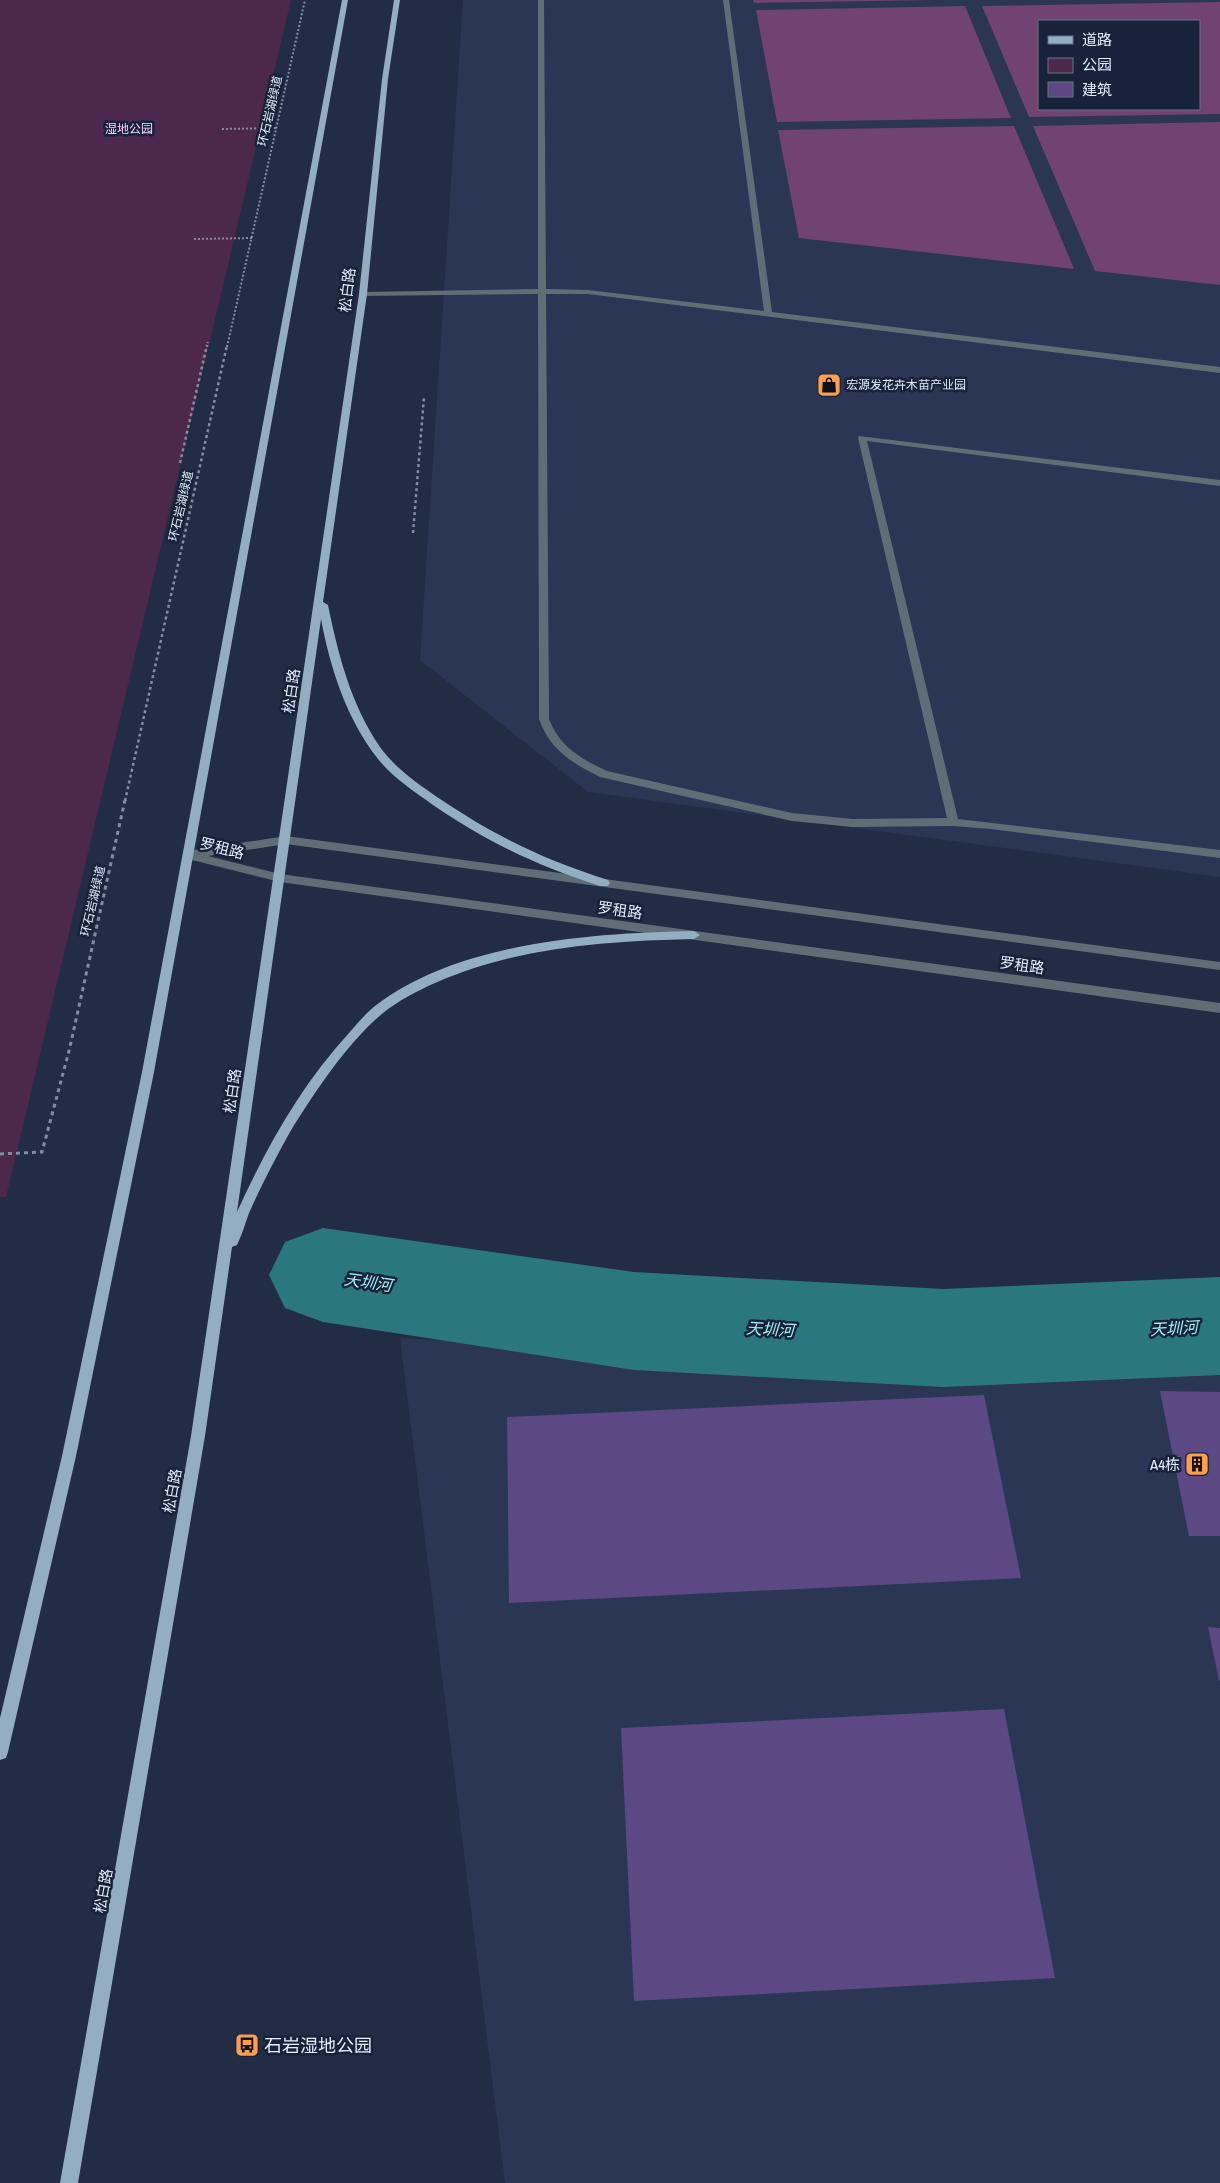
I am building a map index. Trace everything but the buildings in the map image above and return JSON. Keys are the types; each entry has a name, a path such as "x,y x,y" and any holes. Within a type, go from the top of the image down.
{"main road":[{"path":"0,1752 69,1456 148,1072 345,0"},
{"name":"松白路","path":"69,2183 198,1436 286,840 363,294 385,79 397,0"},
{"path":"321,593 328,632 340,673 361,722 378,751 404,779 442,806 514,848 551,865 604,883"},
{"path":"222,1267 242,1214 265,1167 296,1116 325,1070 352,1037 380,1008 418,986 469,964 523,950 633,936 694,935"}],"street":[{"path":"541,0 544,719 548,734 560,748 581,763 604,774 792,817 853,823 953,822 991,825 1220,854"},
{"path":"726,0 768,314"},
{"path":"363,294 542,290 588,292 1220,370"},
{"path":"953,822 862,438 1220,482"},
{"name":"罗租路","path":"188,855 286,840 1220,966"},
{"name":"罗租路","path":"188,855 280,878 1220,1008"}],"path":[{"name":"环石岩湖绿道","path":"0,1154 42,1152 78,1016 305,0"},
{"path":"222,128 276,128"},
{"path":"194,238 252,238"},
{"path":"180,463 208,342"},
{"path":"413,533 424,396"}],"shaded area":[{"name":"宏源发花卉木苗产业园","path":"463,0 1220,0 1220,877 588,792 420,660"},
{"path":"753,0 935,0 754,3"},
{"path":"1220,2 1220,114 1029,117 982,6"},
{"path":"965,6 1011,118 777,122 756,10"},
{"path":"1220,122 1220,285 1095,271 1033,126"},
{"path":"1014,126 1074,269 799,238 778,130"},
{"path":"400,1338 1009,1369 1220,1360 1220,2183 505,2183"}],"green space":[{"name":"湿地公园","path":"0,0 291,0 6,1197 0,1197"}],"waterway":[{"name":"天圳河","path":"323,1275 634,1321 943,1338 1220,1326"}],"place":[{"name":"宏源发花卉木苗产业园","path":"829,385"},
{"name":"A4栋","path":"1197,1464"},
{"name":"石岩湿地公园","path":"247,2045"}]}
